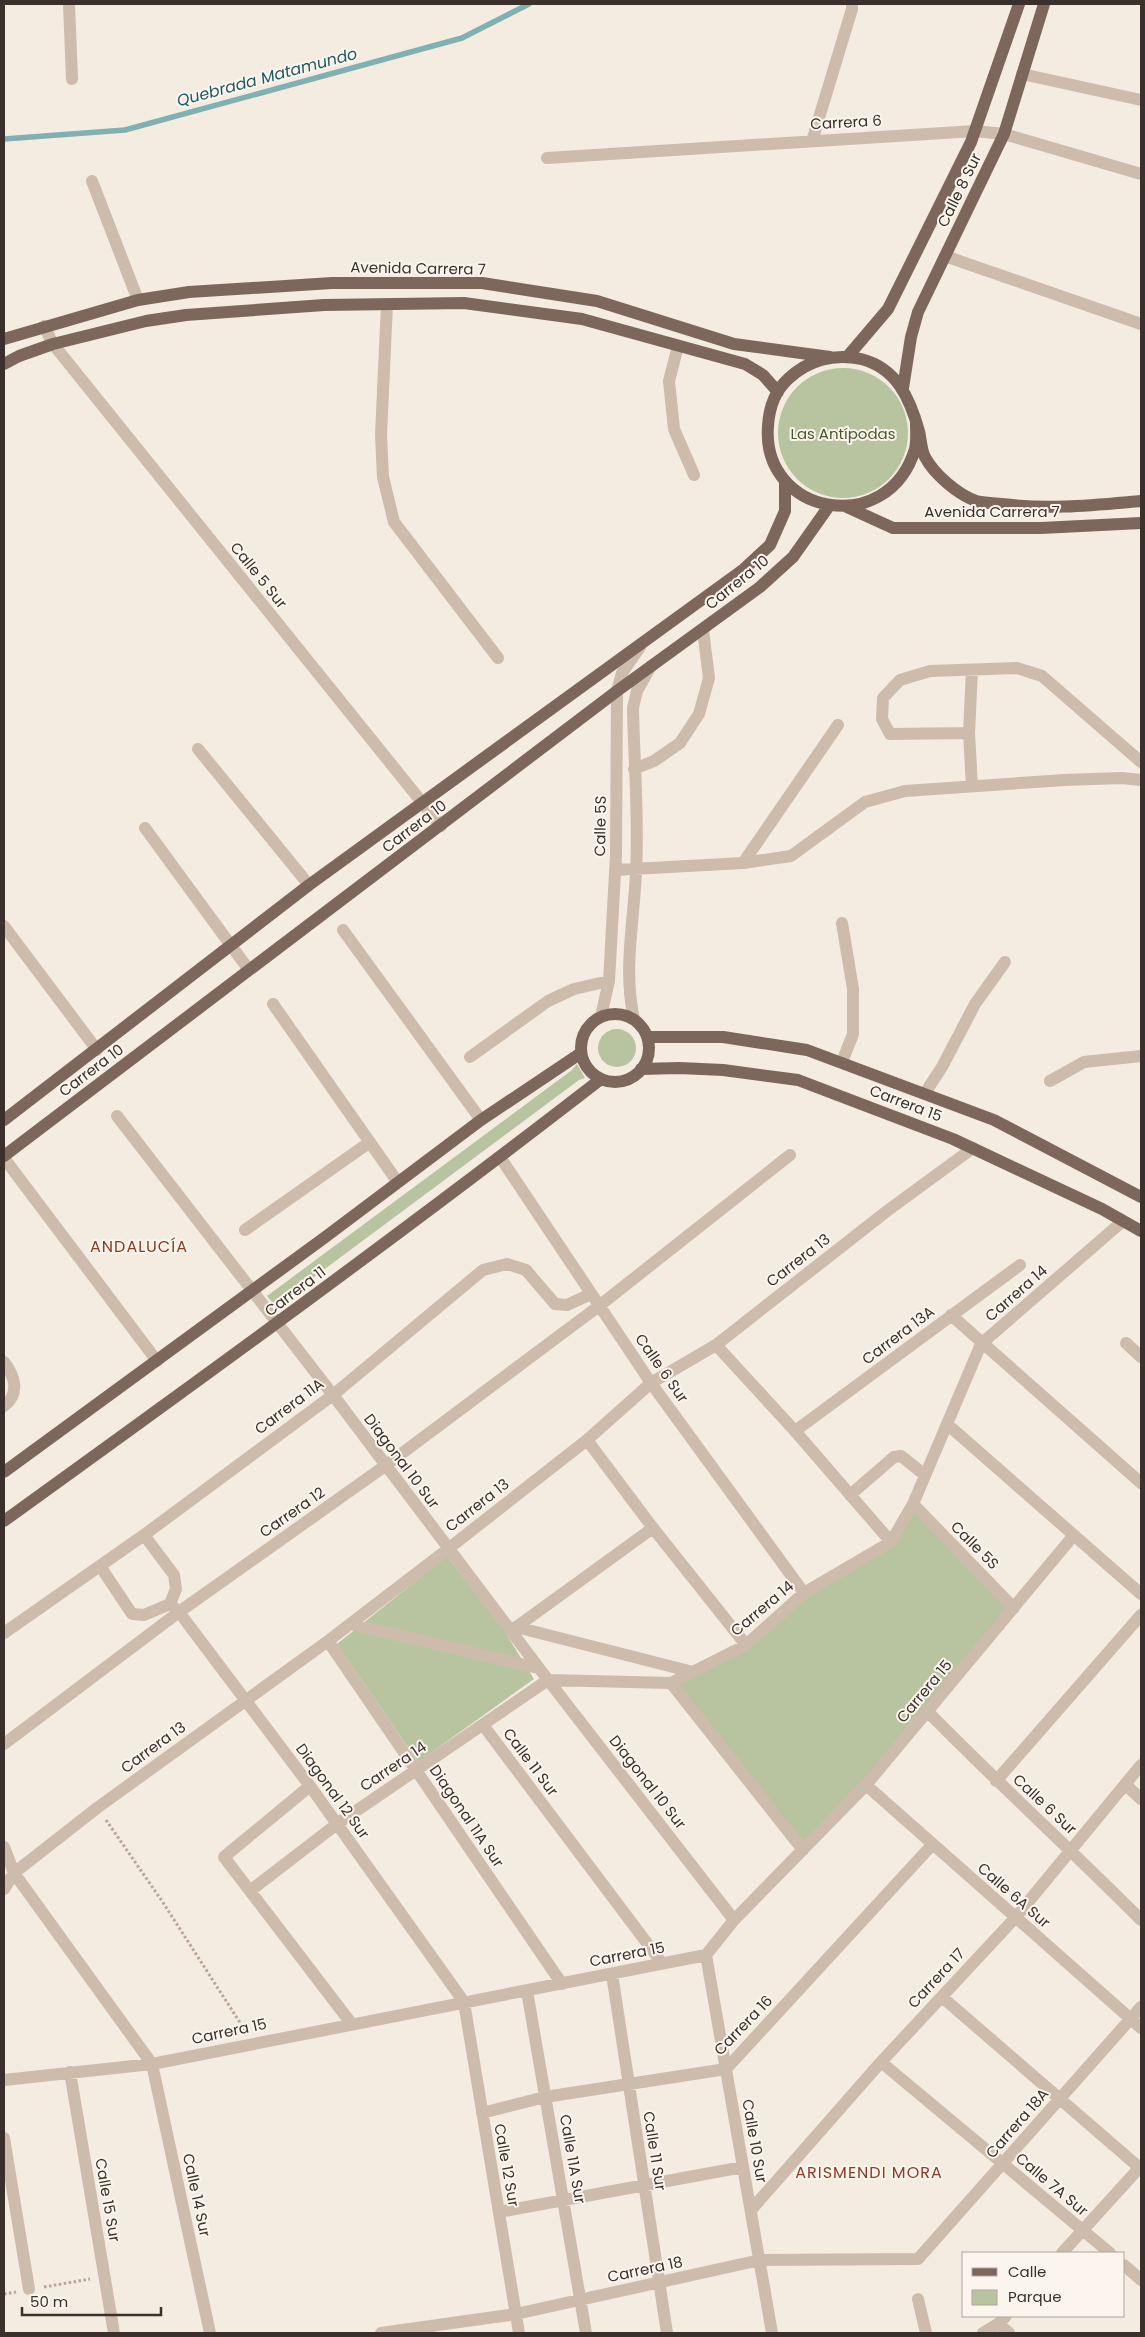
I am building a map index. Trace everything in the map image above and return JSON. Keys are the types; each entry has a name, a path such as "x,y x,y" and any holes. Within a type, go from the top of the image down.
{"main road":[{"name":"Calle 8 Sur","path":"848,356 888,309 975,131 1018,4"},
{"name":"Calle 8 Sur","path":"903,388 911,336 918,312 1004,134 1044,4"},
{"name":"Avenida Carrera 7","path":"4,339 138,300 189,292 332,283 482,283 597,301 734,344 830,357"},
{"path":"4,364 19,356 53,344 146,321 186,315 324,305 464,303 582,319 745,364 763,375 778,392"},
{"path":"848,356 870,362 888,373 903,388 912,405 916,422 915,447 906,470 891,489 870,501 847,507 829,506 799,494 785,481 773,460 767,438 769,414 778,392 797,371 813,362 830,357 848,356"},
{"name":"Avenida Carrera 7","path":"916,422 925,457 942,480 975,500 1058,508 1141,501"},
{"name":"Carrera 10","path":"4,1120 309,885 644,644 744,569 770,545 785,511 785,481"},
{"name":"Carrera 10","path":"4,1157 651,666 760,587 793,557 829,506"},
{"name":"Avenida Carrera 7","path":"847,507 893,528 1041,528 1141,523"},
{"path":"614,1013 634,1019 642,1027 647,1037 649,1048 647,1060 642,1069 633,1077 623,1081 612,1082 601,1079 592,1073 585,1064 581,1053 581,1042 585,1031 592,1022 601,1016 614,1013"},
{"name":"Carrera 15","path":"647,1037 723,1037 806,1050 994,1120 1141,1197"},
{"name":"Carrera 11","path":"4,1472 157,1361 481,1120 581,1053"},
{"name":"Carrera 15","path":"642,1069 724,1070 798,1080 953,1139 1141,1231"},
{"name":"Carrera 11","path":"4,1521 277,1324 601,1079"}],"street":[{"path":"69,4 72,79"},
{"path":"812,140 852,4"},
{"path":"1022,74 1141,100"},
{"name":"Carrera 6","path":"547,158 975,131 1004,134 1141,174"},
{"path":"92,181 138,300"},
{"path":"945,256 1141,324"},
{"path":"387,304 381,435 383,477 394,522 498,658"},
{"name":"Calle 5 Sur","path":"44,326 53,344 441,826"},
{"path":"678,346 669,381 674,428 694,475"},
{"path":"634,769 654,761 680,744 699,714 709,678 703,630"},
{"name":"Calle 5S","path":"601,1016 609,981 615,870 618,691 622,672 644,644"},
{"path":"634,1019 630,1000 629,968 636,870 633,708 637,691 651,666"},
{"path":"969,733 890,734 882,719 883,698 900,680 930,672 1017,668 1042,676 1141,762"},
{"path":"972,670 969,733 972,786"},
{"path":"743,863 838,725"},
{"path":"198,749 309,885"},
{"path":"615,870 743,863 791,856 866,802 905,791 1122,778 1141,780"},
{"path":"145,828 249,970"},
{"path":"842,923 853,989 853,1034 842,1062"},
{"path":"4,926 97,1050"},
{"path":"343,930 481,1120"},
{"path":"925,1093 942,1067 975,1004 1005,962"},
{"path":"470,1057 548,1001 574,988 609,981"},
{"path":"273,1004 397,1181"},
{"path":"1050,1080 1084,1062 1141,1056"},
{"name":"Diagonal 10 Sur","path":"116,1116 332,1394 448,1549 513,1629 538,1668 734,1920"},
{"path":"245,1230 370,1142"},
{"name":"Carrera 13","path":"4,1889 14,1873 97,1808 328,1641 448,1549 587,1440 651,1383 716,1345 880,1217 973,1148"},
{"name":"Carrera 12","path":"4,1744 174,1608 385,1466 599,1306 790,1155"},
{"path":"4,1157 157,1361"},
{"name":"Calle 6 Sur","path":"500,1157 651,1383 804,1594"},
{"name":"Carrera 14","path":"250,1891 337,1824 548,1680 671,1683 746,1645 804,1594 891,1542 913,1504 982,1344 1123,1221"},
{"name":"Carrera 11A","path":"4,1633 144,1535 332,1394 483,1270 507,1264 526,1270 555,1304 567,1305 591,1294"},
{"name":"Carrera 13A","path":"795,1431 1020,1265"},
{"path":"951,1315 1141,1483"},
{"path":"1126,1343 1141,1358"},
{"path":"716,1345 795,1431 891,1542"},
{"path":"4,1362 13,1374 14,1388 8,1403 4,1406"},
{"path":"947,1424 1141,1594"},
{"path":"587,1440 653,1528 746,1645"},
{"path":"850,1495 894,1457 901,1456 925,1475"},
{"name":"Calle 5S","path":"913,1504 1014,1608"},
{"path":"513,1629 653,1528"},
{"path":"100,1566 132,1614 144,1615 174,1608 176,1589 174,1575 144,1535"},
{"name":"Carrera 15","path":"4,2080 152,2064 253,2042 527,1991 706,1955 734,1920 866,1785 1074,1535"},
{"name":"Diagonal 12 Sur","path":"174,1608 310,1786 464,2002"},
{"path":"996,1781 1141,1615"},
{"path":"350,1624 538,1668"},
{"path":"513,1629 692,1672"},
{"name":"Diagonal 11A Sur","path":"328,1641 562,1984"},
{"path":"671,1683 803,1850"},
{"name":"Calle 6 Sur","path":"928,1712 996,1781 1070,1849 1141,1920"},
{"name":"Calle 11 Sur","path":"483,1725 662,1963"},
{"name":"Carrera 17","path":"751,2210 881,2062 1015,1918 1141,1765"},
{"path":"1125,1784 1141,1799"},
{"name":"Calle 6A Sur","path":"866,1785 1141,2028"},
{"path":"310,1786 224,1857 351,2024"},
{"name":"Carrera 16","path":"482,2113 546,2097 726,2069 932,1845"},
{"path":"4,1847 14,1873 152,2064"},
{"name":"Calle 10 Sur","path":"706,1955 772,2333"},
{"name":"Calle 11 Sur","path":"612,1974 667,2333"},
{"name":"Calle 11A Sur","path":"527,1991 586,2333"},
{"path":"942,1997 1059,2099 1141,2167 1063,2252"},
{"name":"Calle 12 Sur","path":"464,2002 519,2333"},
{"name":"Carrera 18A","path":"918,2259 1141,2007"},
{"name":"Calle 7A Sur","path":"881,2062 1109,2252"},
{"name":"Calle 14 Sur","path":"152,2064 210,2333"},
{"name":"Calle 15 Sur","path":"70,2072 114,2333"},
{"path":"4,2138 29,2289"},
{"path":"499,2212 743,2167"},
{"name":"Carrera 18","path":"381,2333 400,2332 516,2314 760,2260 918,2259"},
{"path":"1125,2266 1141,2280"},
{"path":"918,2299 926,2333"},
{"path":"983,2333 1002,2320 1009,2333"}],"path":[{"path":"97,1808 162,1901 253,2042"},
{"path":"4,2294 105,2277"}],"green space":[{"name":"Las Antípodas","path":"843,368 856,369 868,373 889,387 903,408 907,420 907,446 903,458 889,479 868,493 856,497 843,498 830,497 818,493 797,479 783,458 779,446 778,433 779,420 783,408 797,387 818,373 830,369"},
{"path":"617,1029 630,1035 636,1048 630,1061 617,1067 604,1061 598,1048 604,1035"},
{"path":"577,1064 585,1078 579,1080 275,1306 267,1296 572,1070"},
{"path":"913,1504 1014,1608 803,1850 671,1683 746,1645 804,1593 891,1542"},
{"path":"447,1556 503,1629 534,1679 418,1762 337,1644"}],"waterway":[{"name":"Quebrada Matamundo","path":"4,139 125,130 462,38 529,4"}],"district":[{"name":"ANDALUCÍA","path":"139,1246"},
{"name":"ARISMENDI MORA","path":"869,2172"}]}
